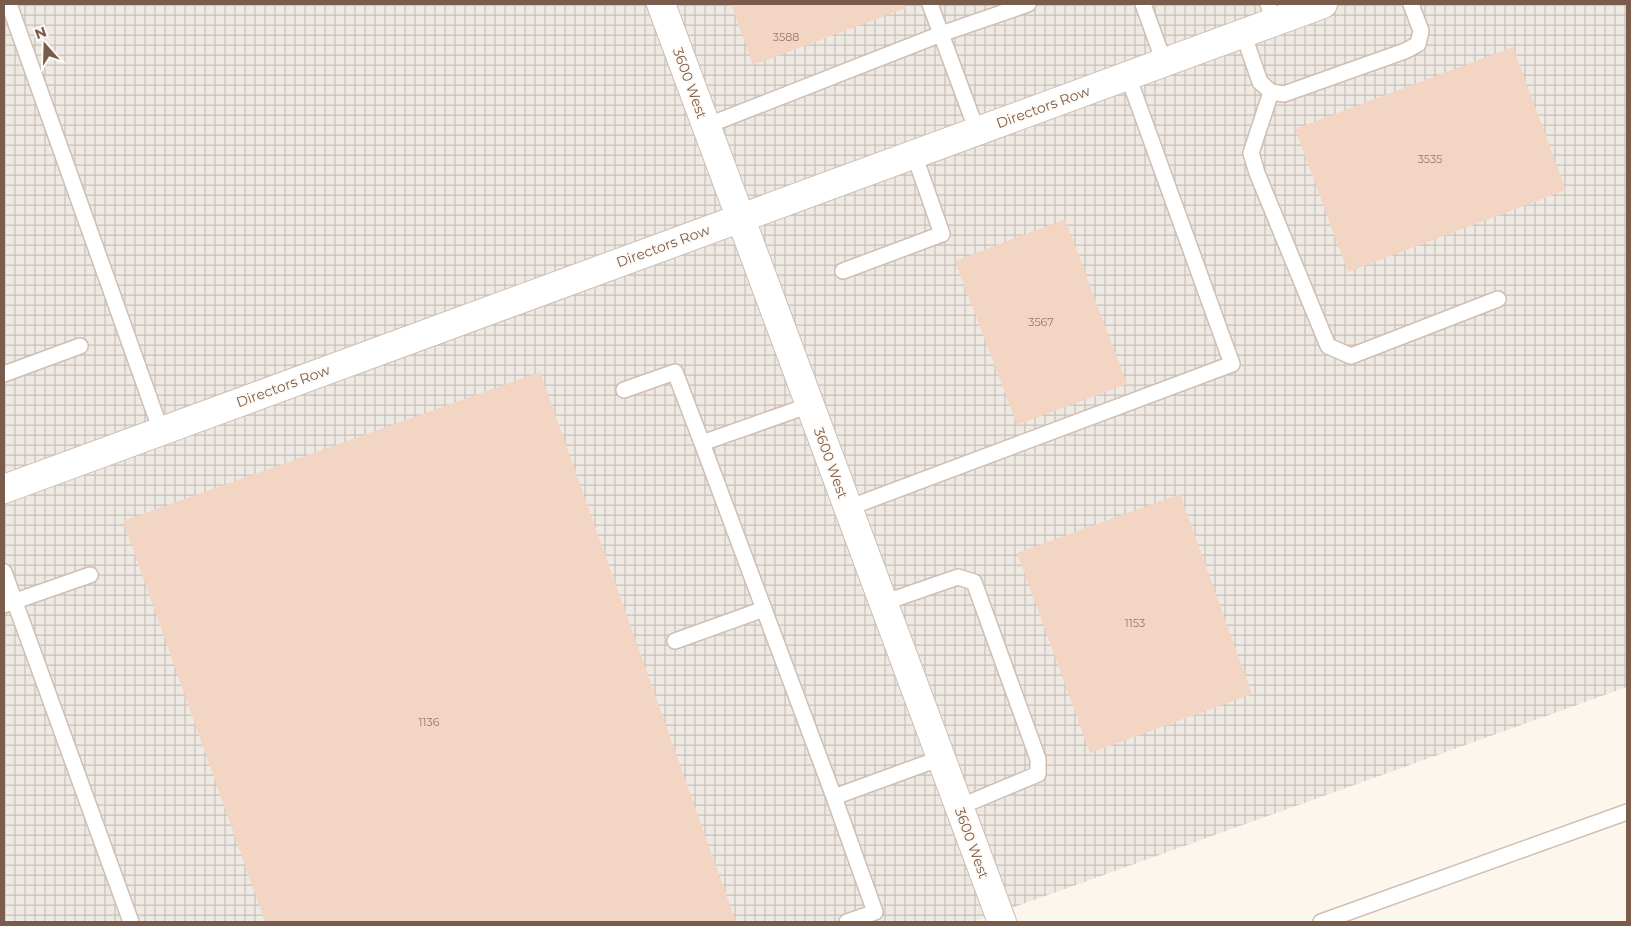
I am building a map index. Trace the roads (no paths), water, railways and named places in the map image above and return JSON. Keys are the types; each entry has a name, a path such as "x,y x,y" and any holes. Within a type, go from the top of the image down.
{"street":[{"name":"3600 West","path":"661,4 1002,922"},
{"name":"Directors Row","path":"4,489 1243,33 1271,13 1323,4"}],"lane":[{"path":"9,4 161,431"},
{"path":"930,4 977,131"},
{"path":"706,126 941,34 1028,4"},
{"path":"1143,4 1164,62"},
{"path":"1243,33 1260,82 1271,92 1284,94 1405,51 1418,44 1421,31 1411,4"},
{"path":"848,508 1232,364 1128,76"},
{"path":"1271,92 1251,154 1328,346 1351,356 1498,299"},
{"path":"843,271 942,234 914,154"},
{"path":"4,374 80,346"},
{"path":"624,390 675,372 875,912 847,922"},
{"path":"702,443 810,405"},
{"path":"4,572 9,604 131,922"},
{"path":"9,604 90,575"},
{"path":"883,603 958,577 974,582 1038,759 1038,774 959,807"},
{"path":"675,641 764,609"},
{"path":"834,797 941,758"},
{"path":"1321,922 1627,812"}]}
